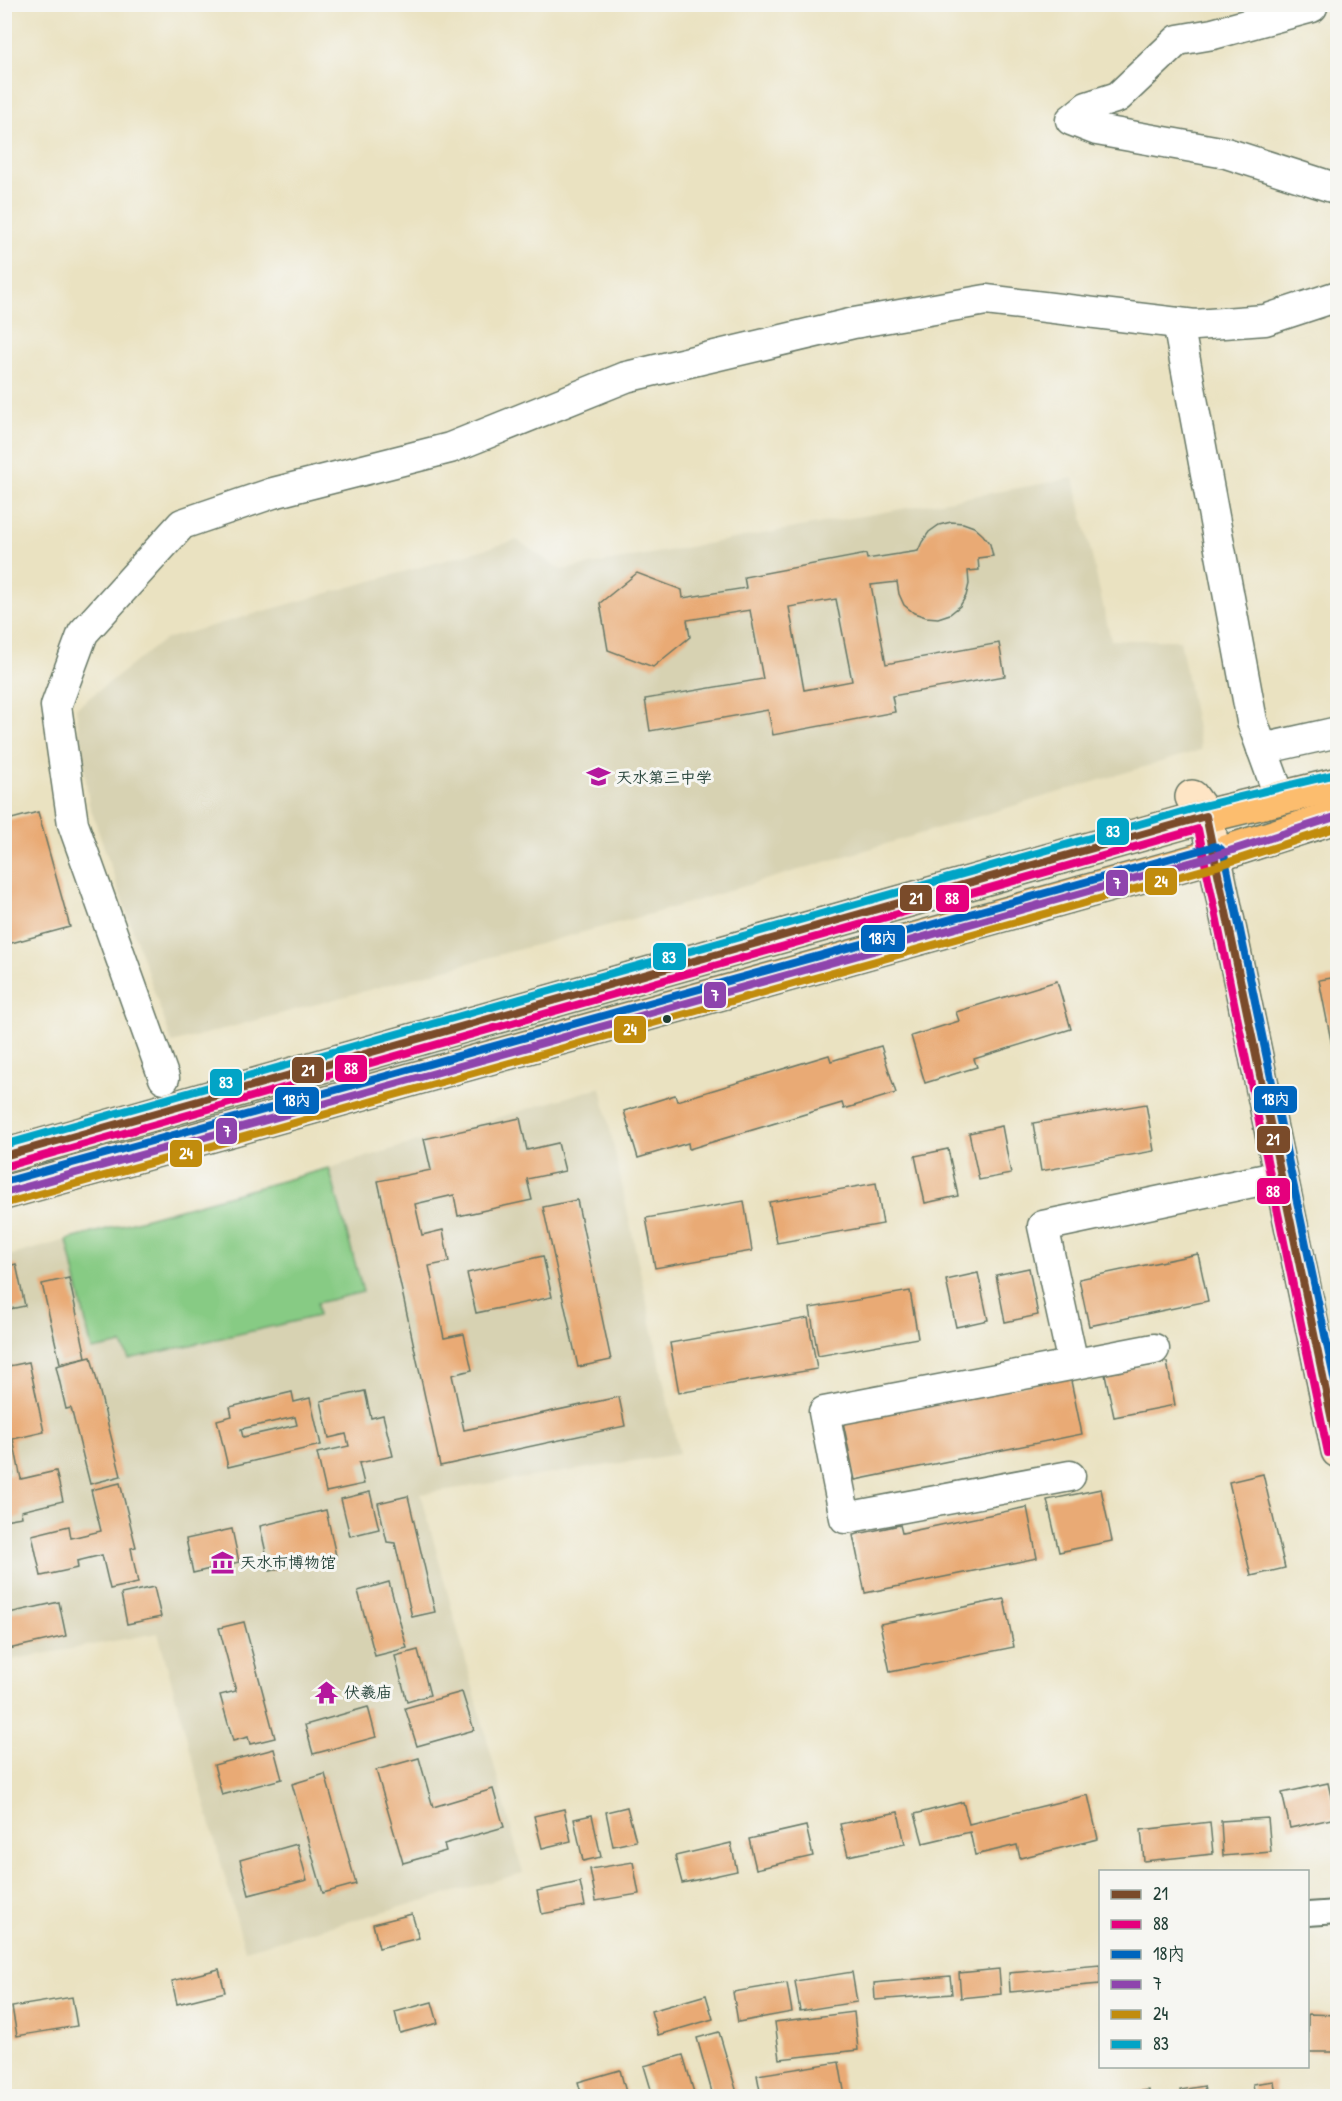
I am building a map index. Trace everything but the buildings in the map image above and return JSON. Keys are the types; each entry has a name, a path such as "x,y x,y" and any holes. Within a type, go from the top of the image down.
{"highway":[{"path":"4,1156 1199,807 1280,798 1338,784"},
{"path":"4,1193 1214,856 1338,816"}],"main road":[{"path":"1199,807 1214,856 1338,1452"}],"street":[{"path":"1312,4 1312,7 1213,34 1178,40 1118,97 1087,107 1071,120 1097,130 1226,153 1338,189"},
{"path":"164,1078 72,824 56,706 83,633 182,524 273,493 450,448 626,377 854,323 986,300 1195,325 1265,320 1338,296"},
{"path":"1178,323 1252,721 1280,798"},
{"path":"1262,749 1338,732"},
{"path":"1073,1364 1043,1226 1281,1176"},
{"path":"1070,1476 845,1518 824,1412 1154,1349"},
{"path":"1309,1914 1338,1912"}],"shaded area":[{"name":"天水第三中学","path":"1074,478 1111,640 1180,640 1201,750 658,912 172,1043 89,804 76,708 165,639 517,540 561,570"},
{"name":"天水市博物馆","path":"601,1087 679,1454 421,1494 523,1873 245,1950 158,1633 5,1661 5,1257 329,1168"}],"green space":[{"path":"329,1168 363,1292 317,1303 318,1316 129,1359 122,1344 92,1350 67,1240"}],"transit line":[{"name":"83","path":"4,1145 1203,806 1336,774"},
{"name":"21","path":"4,1156 1206,816 1338,1449"},
{"name":"7","path":"4,1193 1214,856 1338,816"},
{"name":"24","path":"7,1203 1217,866 1338,827"},
{"name":"88","path":"7,1166 1198,829 1328,1453"},
{"name":"18内","path":"4,1182 1215,846 1224,854 1338,1397"}],"place":[{"name":"天水第三中学","path":"598,777"},
{"name":"天水市博物馆","path":"222,1562"},
{"name":"伏羲庙","path":"326,1692"}]}
